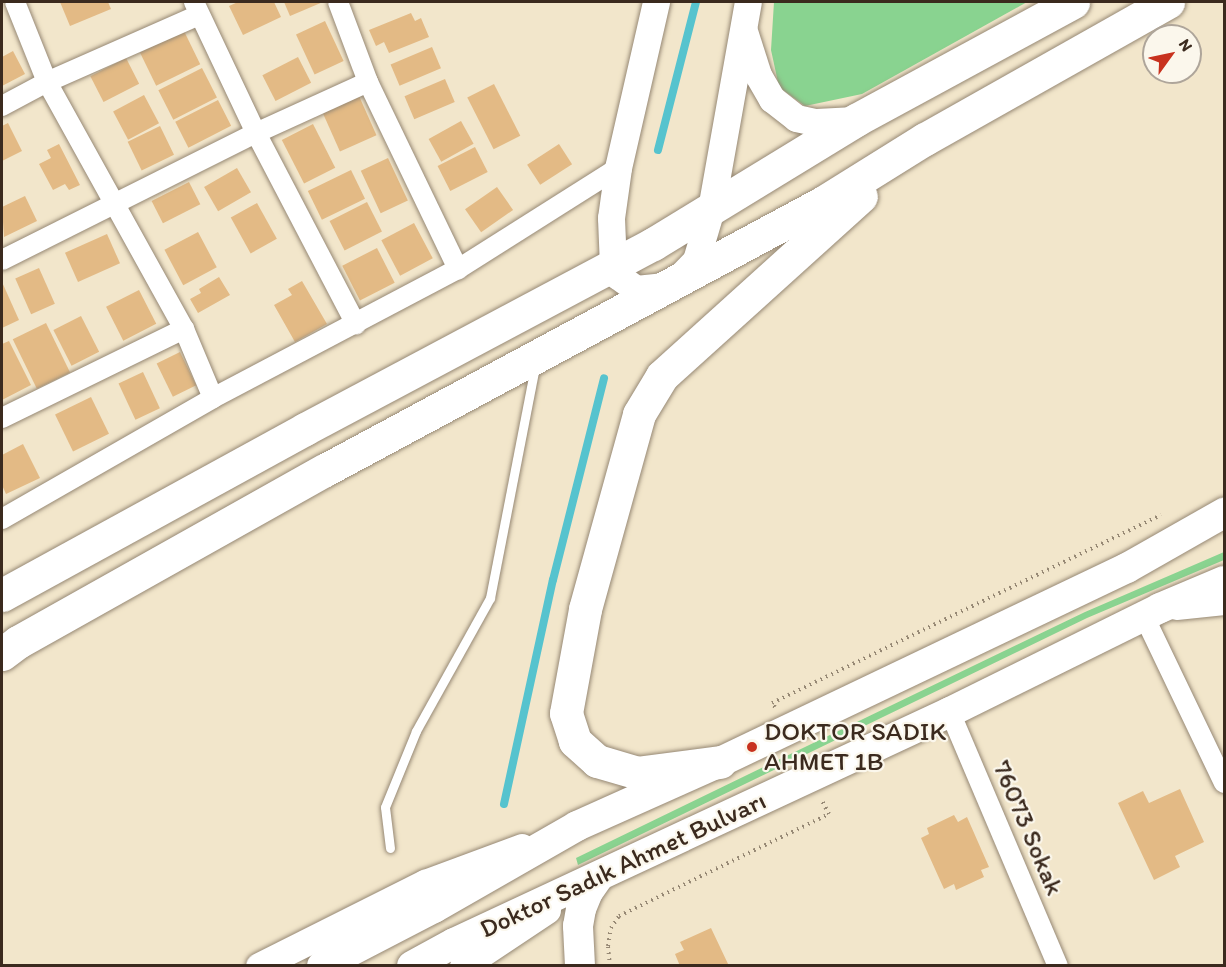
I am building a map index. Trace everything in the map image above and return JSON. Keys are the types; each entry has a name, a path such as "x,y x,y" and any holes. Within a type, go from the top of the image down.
{"highway":[{"path":"2,595 305,429 613,266 856,120 1073,2"},
{"path":"2,654 18,642 325,470 822,203 925,139 1168,2"},
{"path":"720,762 638,773 597,761 575,741 566,713 585,609 639,414 662,376 925,139"}],"main road":[{"path":"656,2 618,168 611,218 613,266 618,276 636,289 672,285 696,260 711,209 745,13"},
{"path":"745,13 758,75 772,99 796,118 815,123 856,120"},
{"name":"Doktor Sadık Ahmet Bulvarı","path":"322,966 434,908 577,826 720,762 1126,568 1224,513"},
{"name":"Doktor Sadık Ahmet Bulvarı","path":"1126,568 1224,532"},
{"name":"Doktor Sadık Ahmet Bulvarı","path":"412,966 453,943 950,712 1152,612 1224,581"},
{"path":"1152,612 1224,601"},
{"path":"259,966 425,883 577,826"},
{"path":"463,966 599,876"},
{"path":"580,966 578,926 581,909 599,876"}],"street":[{"path":"15,2 47,82 117,204 184,329 213,398"},
{"path":"338,2 368,82 458,269"},
{"path":"2,106 196,8 256,134 356,324"},
{"path":"2,260 256,134 368,82"},
{"path":"2,519 213,398 458,269 618,168"},
{"path":"2,418 184,329"},
{"path":"1152,612 1224,783"},
{"name":"76073 Sokak","path":"950,712 1058,966"}],"lane":[{"path":"390,848 385,807 416,731 490,598 537,357"}],"path":[{"path":"776,711 772,703 1171,510"},
{"path":"610,966 611,928 619,916 829,814 820,797"}],"green space":[{"path":"774,2 1027,2 862,94 805,106 779,87 771,50"},
{"path":"1224,552 1224,560 1087,618 578,865 576,858 776,761 1085,612"}],"building":[{"path":"60,2 108,2 111,9 70,26"},
{"path":"238,2 274,2 281,17 243,35 229,6"},
{"path":"284,2 323,2 290,16"},
{"path":"411,13 415,21 421,18 429,37 389,53 384,42 376,46 369,30"},
{"path":"325,21 344,61 315,74 296,35"},
{"path":"184,31 200,64 156,86 140,52"},
{"path":"432,47 441,68 400,86 391,65"},
{"path":"13,51 25,74 2,86 2,57"},
{"path":"298,57 311,83 276,101 262,75"},
{"path":"126,58 139,84 104,102 90,76"},
{"path":"202,68 217,97 173,120 158,90"},
{"path":"445,79 455,102 414,119 404,96"},
{"path":"494,84 520,136 494,149 467,98"},
{"path":"144,95 159,123 128,140 113,111"},
{"path":"359,96 376,135 340,152 322,112"},
{"path":"218,100 231,126 188,148 175,122"},
{"path":"461,121 474,144 441,162 429,139"},
{"path":"8,123 22,151 2,161 2,126"},
{"path":"313,124 335,168 304,184 282,140"},
{"path":"160,126 174,155 142,171 128,142"},
{"path":"59,144 80,185 69,190 65,184 53,190 39,164 51,158 47,150"},
{"path":"559,144 572,164 540,185 527,165"},
{"path":"475,147 488,172 450,191 438,166"},
{"path":"388,158 408,201 381,213 361,171"},
{"path":"237,168 251,192 218,211 204,187"},
{"path":"351,170 365,199 322,220 308,191"},
{"path":"189,182 200,204 163,223 152,201"},
{"path":"497,187 513,210 481,232 465,209"},
{"path":"25,196 37,221 4,237 2,207"},
{"path":"367,202 382,231 345,250 330,221"},
{"path":"257,203 277,239 251,253 231,218"},
{"path":"414,223 433,258 400,276 381,240"},
{"path":"198,232 217,267 183,285 164,250"},
{"path":"107,234 120,263 78,282 65,253"},
{"path":"377,248 395,283 360,300 342,266"},
{"path":"39,268 55,304 31,314 15,279"},
{"path":"219,277 230,295 198,313 190,299 201,293 199,289"},
{"path":"302,281 327,324 295,342 274,305 292,295 288,289"},
{"path":"2,282 19,320 2,328"},
{"path":"139,290 156,324 123,341 106,307"},
{"path":"81,316 99,352 72,366 53,330"},
{"path":"46,323 70,372 37,389 13,339"},
{"path":"9,341 31,385 2,400 2,344"},
{"path":"180,352 196,385 173,397 157,363"},
{"path":"143,372 160,408 135,420 119,383"},
{"path":"91,397 109,434 73,451 55,415"},
{"path":"23,444 40,478 6,494 2,485 2,455"},
{"path":"1180,789 1204,842 1175,856 1180,867 1154,880 1118,803 1143,791 1149,803"},
{"path":"954,815 958,822 967,817 989,867 981,870 984,877 956,890 954,884 944,889 921,838 929,834 927,828"},
{"path":"711,928 729,966 680,966 675,954 684,950 680,942"}],"waterway":[{"path":"658,150 696,2"},
{"path":"504,804 553,580 604,378"}],"place":[{"name":"DOKTOR SADIK AHMET 1B","path":"752,747"}]}
